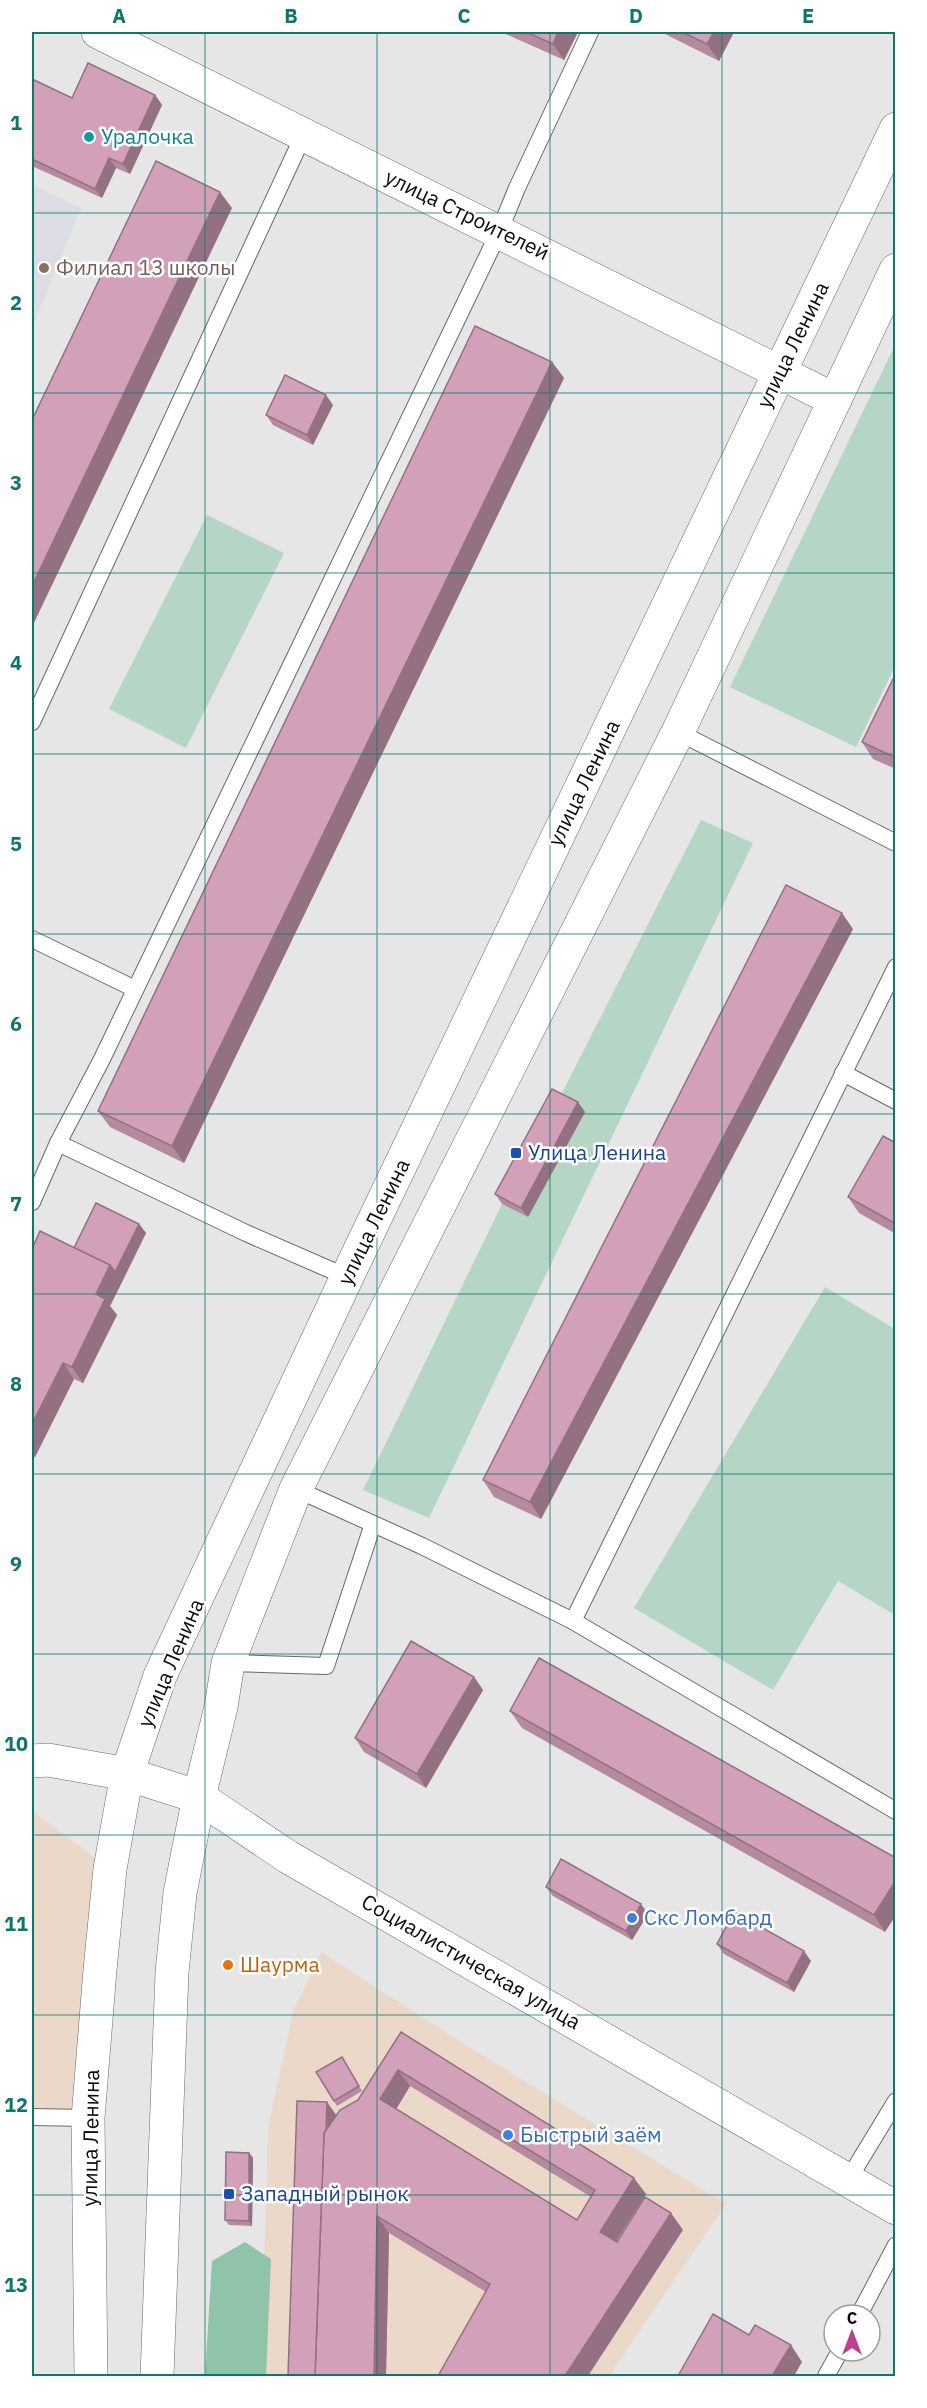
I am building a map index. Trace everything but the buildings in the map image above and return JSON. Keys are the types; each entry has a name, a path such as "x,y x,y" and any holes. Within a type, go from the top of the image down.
{"main road":[{"name":"улица Строителей","path":"98,32 835,400"},
{"name":"улица Ленина","path":"92,2376 88,2118 111,1869 127,1774 160,1676 347,1277 896,129"},
{"path":"157,2376 172,1972 180,1893 199,1797 221,1707 228,1663 296,1489 678,732 896,270"},
{"name":"Социалистическая улица","path":"32,1761 48,1760 127,1774 199,1797 288,1857 896,2208"}],"lane":[{"path":"32,1202 58,1143 102,1059 499,232 517,188 590,32"},
{"path":"32,722 304,134"},
{"path":"678,732 896,843"},
{"path":"32,939 135,989"},
{"path":"573,1621 896,967"},
{"path":"843,1073 896,1101"},
{"path":"58,1143 246,1233 347,1277"},
{"path":"296,1489 422,1546 573,1621 896,1811"},
{"path":"228,1663 326,1666 372,1524"},
{"path":"849,2180 896,2101"},
{"path":"32,2117 88,2118"},
{"path":"865,2303 896,2245"}],"shaded area":[{"name":"Филиал 13 школы","path":"32,185 81,208 32,328"},
{"path":"32,1811 110,1869 88,2118 32,2117"},
{"name":"Западный рынок","path":"321,1952 464,2044 726,2204 609,2376 261,2376 268,2128 293,2012"}],"green space":[{"path":"895,345 895,666 856,747 730,687"},
{"path":"207,515 284,553 186,748 109,709"},
{"path":"701,820 753,843 429,1518 363,1490 502,1204 528,1217 559,1099"},
{"path":"825,1287 895,1329 895,1615 838,1581 773,1690 634,1608"},
{"path":"245,2242 271,2259 266,2376 205,2376 212,2261"}],"place":[{"name":"Уралочка","path":"89,137"},
{"name":"Филиал 13 школы","path":"44,268"},
{"name":"Улица Ленина","path":"516,1153"},
{"name":"Скс Ломбард","path":"632,1918"},
{"name":"Шаурма","path":"228,1965"},
{"name":"Быстрый заём","path":"508,2135"},
{"name":"Западный рынок","path":"229,2194"}]}
